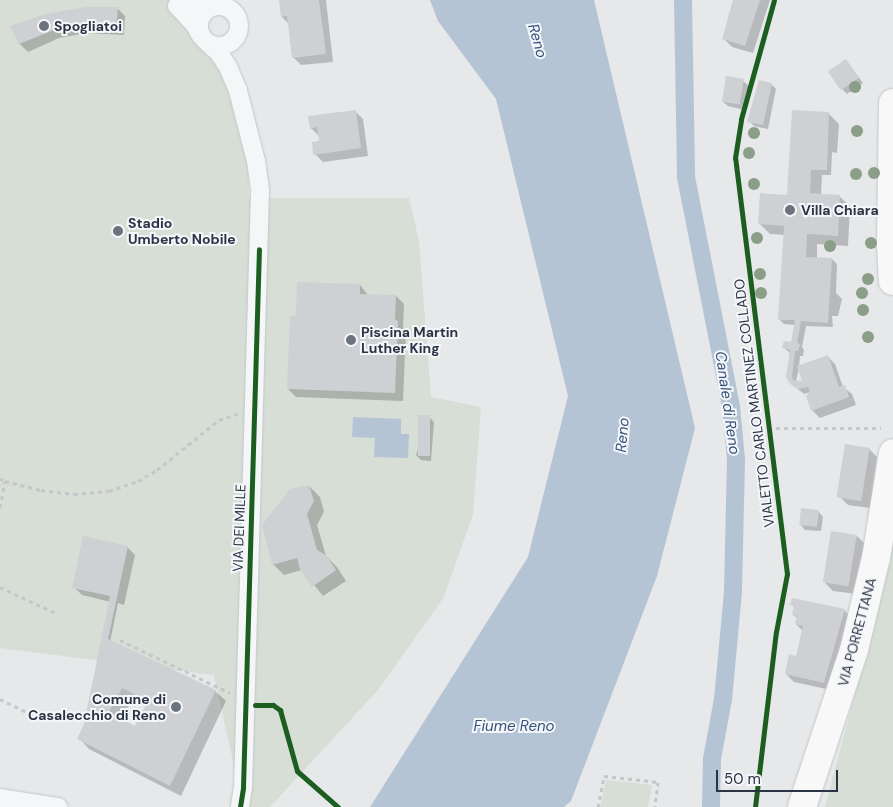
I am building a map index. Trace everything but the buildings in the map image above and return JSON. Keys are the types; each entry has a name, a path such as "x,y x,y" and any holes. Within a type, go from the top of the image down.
{"main road":[{"path":"893,103 893,281"},
{"name":"VIA PORRETTANA","path":"802,807 854,650 876,558 893,453"}],"street":[{"path":"172,3 221,3"},
{"path":"172,3 195,25 205,40 219,53 238,91"},
{"path":"221,3 222,6 234,12 237,17 239,30 236,64 238,91"},
{"path":"221,3 209,8 200,18 199,30 205,40 220,46 227,45 239,30"},
{"name":"VIA DEI MILLE","path":"238,91 258,176 259,248 243,787 240,807"},
{"path":"0,798 58,807"}],"path":[{"path":"0,478 41,490 74,494 108,491 138,481 157,470 219,420 234,414 254,416"},
{"path":"768,428 882,428"},
{"path":"0,507 5,481"},
{"path":"0,587 58,614"},
{"path":"120,640 237,697"},
{"path":"0,699 39,718"},
{"path":"598,807 604,776 658,782 655,807"}],"shaded area":[{"path":"0,0 173,0 195,13 229,53 247,146 249,198 409,198 419,241 431,397 481,407 473,514 444,597 377,691 270,807 243,807 214,675 0,648"},
{"path":"893,541 893,807 825,807 883,588"},
{"path":"606,780 652,785 648,807 600,807"}],"water":[{"name":"Fiume Reno","path":"430,0 594,0 695,428 657,576 571,801 564,807 370,807 528,557 568,396 496,99 438,21"},
{"path":"353,417 401,419 401,434 409,434 408,458 374,457 375,438 352,437"}],"waterway":[{"name":"Canale di Reno","path":"683,0 686,177 731,407 736,459 733,592 723,699 712,759 711,807"}],"cycle path":[{"name":"VIALETTO CARLO MARTINEZ COLLADO","path":"755,807 776,632 787,574 735,158 741,119 774,0"},
{"path":"240,807 243,787 259,249"},
{"path":"255,705 273,705 280,710 297,771 338,807"}],"place":[{"name":"Spogliatoi","path":"44,26"},
{"name":"Villa Chiara","path":"790,210"},
{"name":"Stadio Umberto Nobile","path":"118,231"},
{"name":"Piscina Martin Luther King","path":"351,340"},
{"name":"Comune di Casalecchio di Reno","path":"176,707"}],"water label":[{"name":"Reno","path":"537,41"},
{"name":"Reno","path":"623,435"}]}
